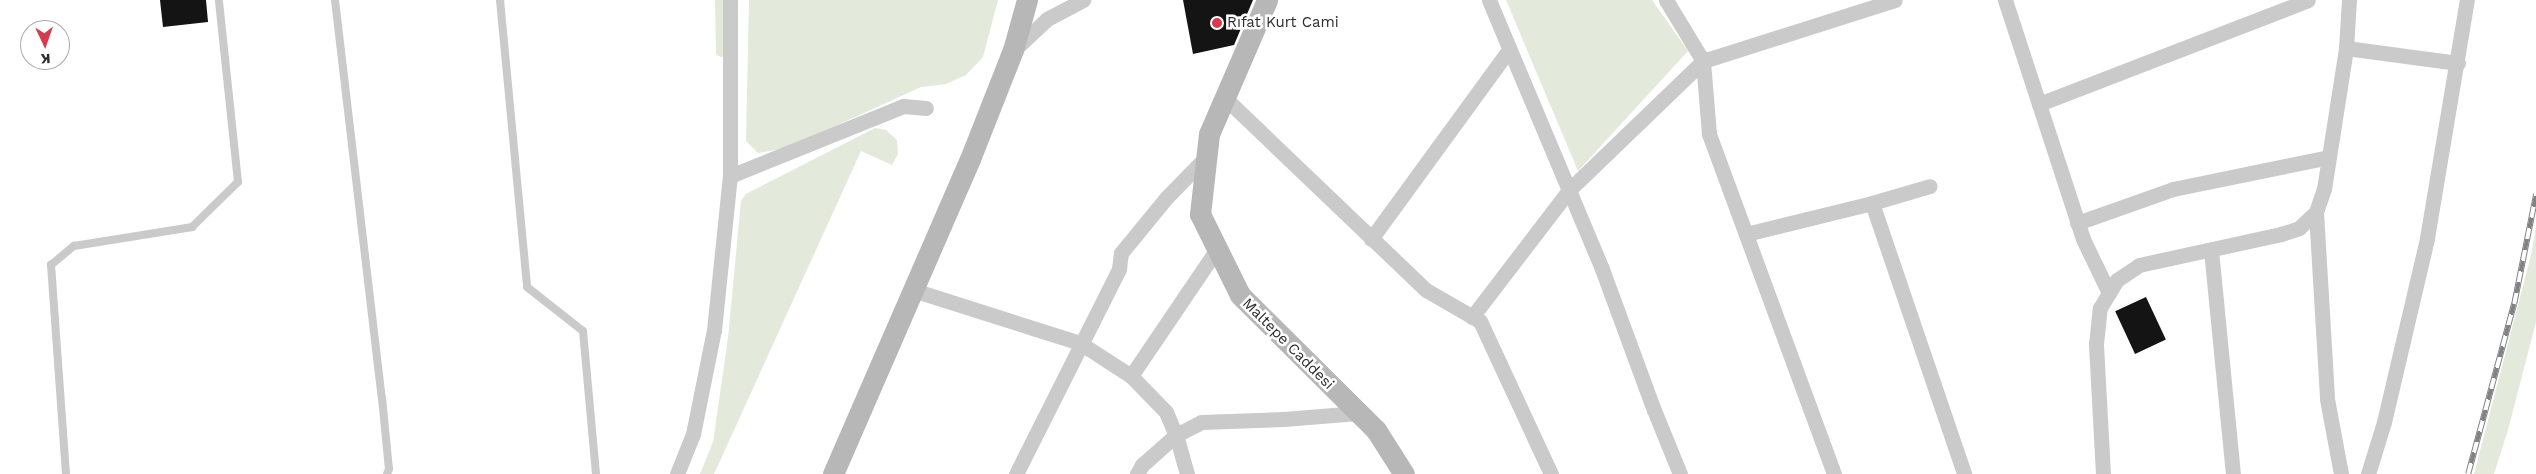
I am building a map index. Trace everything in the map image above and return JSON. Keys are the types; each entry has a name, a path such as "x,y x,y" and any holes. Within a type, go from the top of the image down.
{"street":[{"path":"678,474 693,434 714,330 730,176 730,0"},
{"path":"834,474 970,158 1013,50 1027,0"},
{"path":"1013,50 1047,19 1083,0"},
{"name":"Maltepe Caddesi","path":"1267,0 1209,134 1200,214 1240,296 1376,430 1404,474"},
{"path":"1489,0 1602,269 1680,474"},
{"path":"1666,0 1703,61 1709,134 1834,474"},
{"path":"1472,317 1569,190 1703,61 1895,0"},
{"path":"2005,0 2077,223 2109,293"},
{"path":"2039,104 2308,0"},
{"path":"2341,474 2327,399 2316,212 2324,190 2346,48 2349,0"},
{"path":"2368,474 2384,422 2427,238 2458,63 2467,0"},
{"path":"2346,48 2458,63"},
{"path":"1371,238 1509,50"},
{"path":"1225,98 1426,290 1480,321 1552,474"},
{"path":"730,176 903,106 926,108"},
{"path":"1016,474 1080,343 1120,269 1121,253 1167,197 1206,157"},
{"path":"2077,223 2173,189 2329,157"},
{"path":"1746,234 1872,203 1930,186"},
{"path":"1872,203 1964,474"},
{"path":"2103,474 2096,344 2100,308 2117,280 2139,265 2211,250 2299,228 2316,212"},
{"path":"1131,376 1217,249"},
{"path":"2211,250 2233,474"},
{"path":"913,290 1080,343 1131,376 1166,412 1176,435 1187,474"},
{"path":"1137,474 1142,465 1176,435 1201,422 1284,419 1358,412"}],"lane":[{"path":"66,474 50,265 74,246 192,227 238,182 219,0"},
{"path":"335,0 382,398 389,469 387,474"},
{"path":"500,0 527,287 582,331 596,474"}],"shaded area":[{"path":"715,0 725,0 726,55 721,57 716,55"},
{"path":"749,0 998,0 983,57 966,75 946,84 921,87 787,148 758,153 746,141"},
{"path":"1506,0 1652,0 1688,51 1578,171"},
{"path":"875,128 886,130 897,140 898,154 892,165 861,151 714,474 700,474 713,442 728,338 741,201 746,194"},
{"path":"2536,227 2536,322 2508,430 2494,474 2474,474 2531,255"}],"building":[{"path":"160,0 206,0 208,22 163,27"},
{"name":"Rıfat Kurt Cami","path":"1183,0 1253,0 1234,45 1193,54"},
{"path":"2146,297 2166,340 2135,354 2115,311"}],"railway":[{"path":"2468,474 2514,304 2536,194"}],"place":[{"name":"Rıfat Kurt Cami","path":"1217,23"}]}
